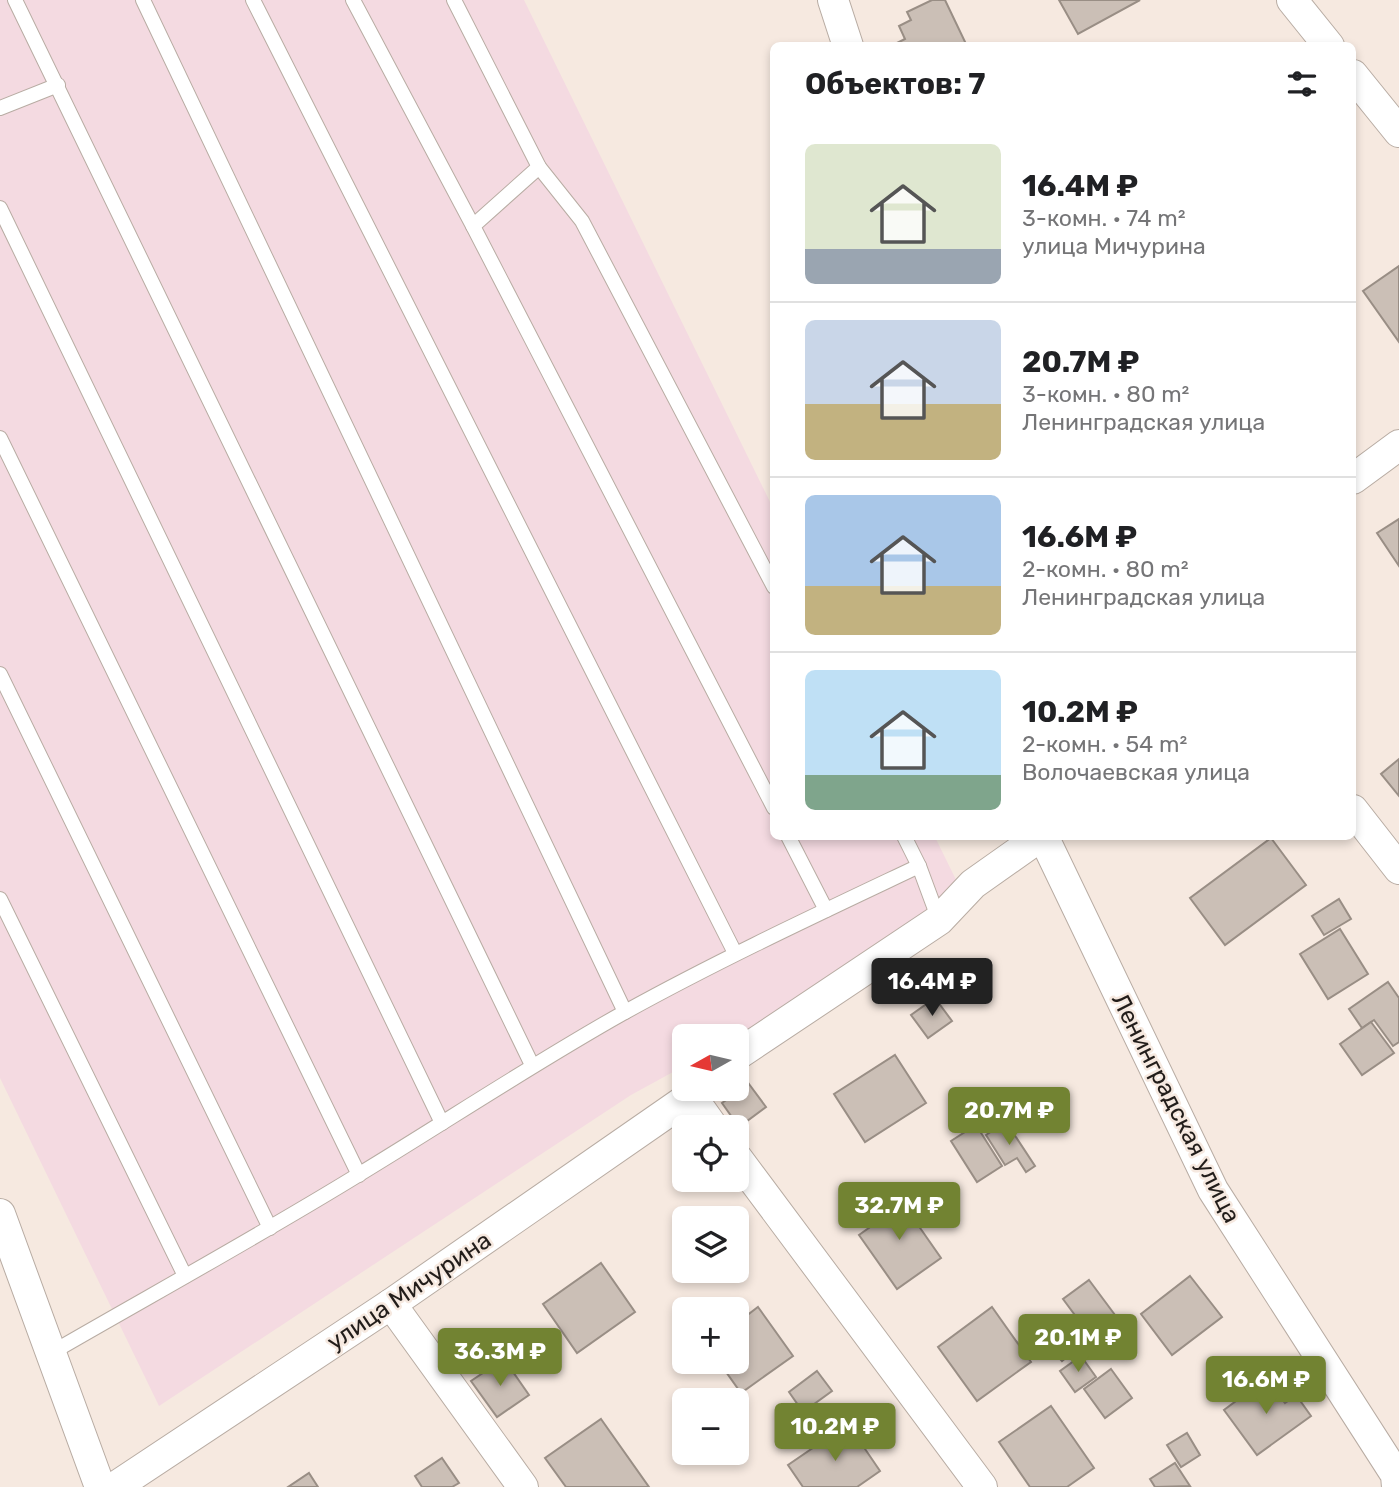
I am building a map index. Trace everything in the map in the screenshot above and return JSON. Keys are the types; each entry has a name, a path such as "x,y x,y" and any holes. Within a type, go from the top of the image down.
{"street":[{"path":"833,0 847,42"},
{"path":"1292,0 1326,42"},
{"path":"1356,79 1399,132"},
{"path":"1356,477 1399,445"},
{"path":"1356,814 1399,869"},
{"path":"749,1047 939,920 973,884 1036,840"},
{"name":"Ленинградская улица","path":"1044,840 1213,1190 1396,1481"},
{"name":"улица Мичурина","path":"115,1487 391,1304 681,1101"},
{"path":"749,1174 982,1487"},
{"path":"1,1221 100,1487"},
{"path":"391,1304 523,1487"}],"lane":[{"path":"15,0 531,1065"},
{"path":"143,0 625,1012"},
{"path":"253,0 735,953"},
{"path":"353,0 770,800"},
{"path":"454,0 539,167 582,221 770,579"},
{"path":"0,108 58,85"},
{"path":"473,226 539,167"},
{"path":"0,208 442,1123"},
{"path":"0,438 359,1175"},
{"path":"0,674 270,1228"},
{"path":"790,840 826,910"},
{"path":"906,840 919,866 939,920"},
{"path":"51,1353 270,1228 359,1175 531,1065 625,1012 735,953 919,866"},
{"path":"0,900 186,1276"}],"shaded area":[{"path":"0,0 524,0 770,502 770,840 936,840 961,890 749,1029 749,1024 672,1024 672,1073 631,1095 159,1406 0,1078"}],"building":[{"path":"932,0 945,0 965,42 899,42 905,39 899,26 911,20 907,12"},
{"path":"1059,0 1140,0 1078,34"},
{"path":"1399,266 1399,342 1363,291"},
{"path":"1399,519 1399,566 1377,533"},
{"path":"1399,759 1399,796 1381,774"},
{"path":"1268,840 1272,840 1306,885 1225,945 1190,898"},
{"path":"1339,899 1351,919 1324,935 1312,916"},
{"path":"1340,929 1368,974 1328,999 1300,954"},
{"path":"1388,982 1399,998 1399,1042 1393,1046 1374,1020 1362,1028 1349,1009"},
{"path":"935,998 952,1021 928,1038 911,1015"},
{"path":"1371,1022 1394,1053 1362,1075 1340,1044"},
{"path":"895,1055 926,1103 865,1142 834,1094"},
{"path":"749,1084 766,1107 749,1120 749,1115 730,1115 722,1103 749,1101"},
{"path":"1006,1122 1035,1166 1026,1172 1017,1158 1005,1165 986,1135"},
{"path":"976,1125 1002,1166 977,1182 951,1141"},
{"path":"895,1192 941,1258 897,1289 859,1235 880,1220 872,1208"},
{"path":"601,1263 635,1312 577,1353 543,1304"},
{"path":"1190,1276 1222,1317 1172,1355 1141,1314"},
{"path":"1089,1280 1115,1315 1089,1334 1063,1299"},
{"path":"758,1307 793,1356 748,1388 737,1388 728,1374 749,1374 749,1314"},
{"path":"992,1307 1031,1362 977,1401 938,1347"},
{"path":"1068,1320 1086,1341 1062,1361 1044,1341"},
{"path":"1081,1356 1096,1377 1075,1392 1060,1371"},
{"path":"504,1359 529,1395 497,1417 471,1381"},
{"path":"1111,1369 1132,1398 1105,1418 1084,1389"},
{"path":"817,1371 832,1391 803,1412 789,1392"},
{"path":"1267,1378 1285,1403 1296,1395 1311,1416 1257,1455 1224,1410"},
{"path":"1051,1406 1094,1468 1067,1487 1030,1487 999,1442"},
{"path":"601,1419 649,1487 566,1487 545,1458"},
{"path":"848,1424 880,1471 857,1487 803,1487 788,1465"},
{"path":"1187,1433 1200,1455 1181,1467 1167,1445"},
{"path":"442,1458 459,1483 452,1487 422,1487 415,1476"},
{"path":"1175,1463 1190,1486 1155,1487 1150,1479"},
{"path":"309,1473 318,1487 288,1487"}]}
